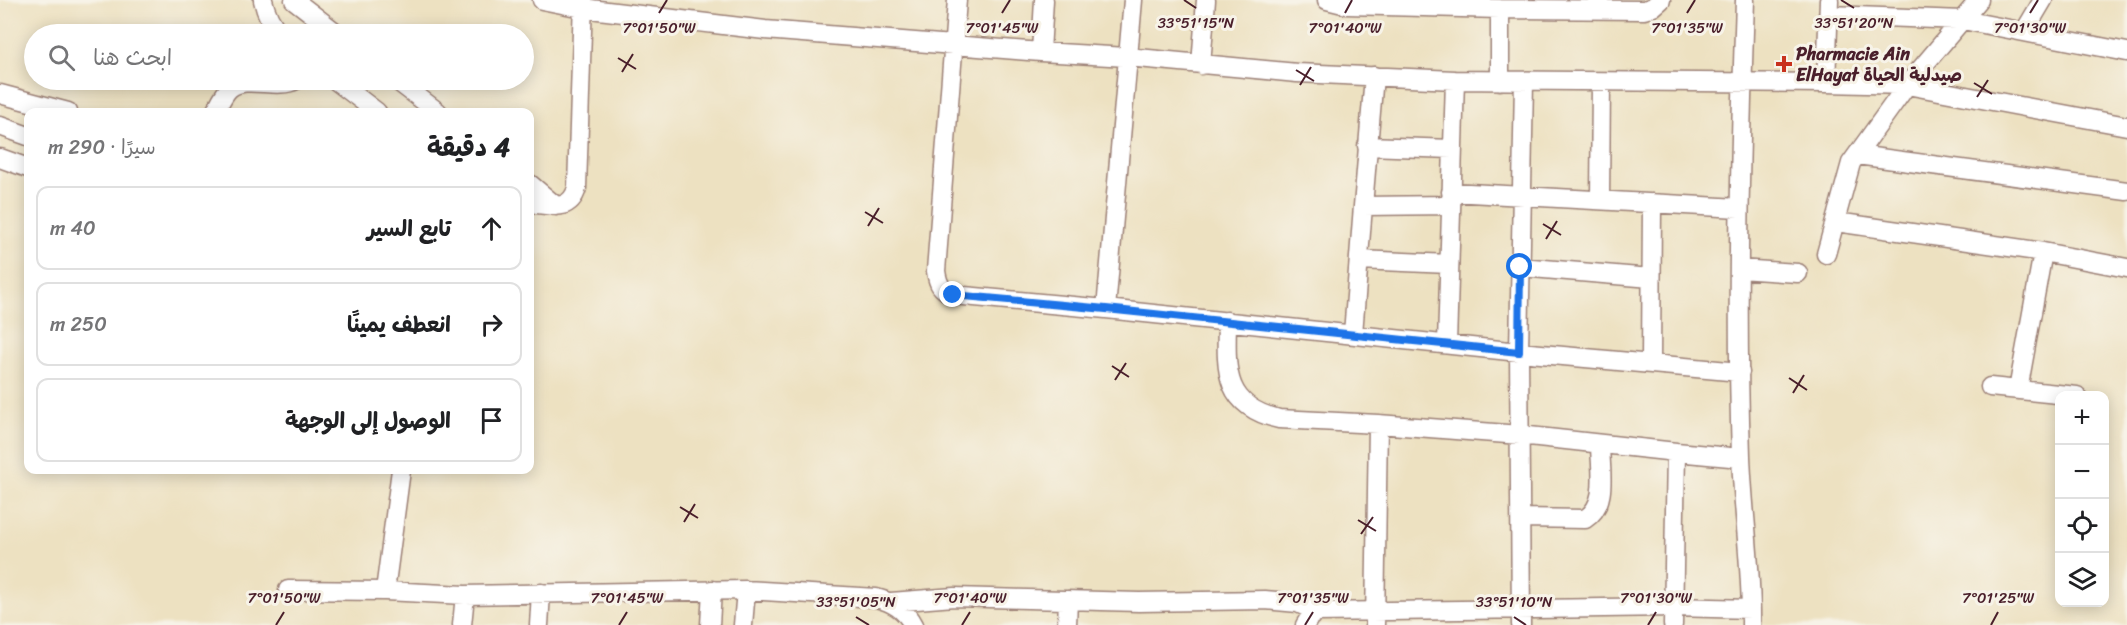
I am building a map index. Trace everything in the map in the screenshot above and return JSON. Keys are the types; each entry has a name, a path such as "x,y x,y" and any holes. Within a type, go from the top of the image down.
{"street":[{"path":"263,0 272,24"},
{"path":"294,0 325,24"},
{"path":"542,0 765,30 1127,57 1297,73 1500,81 1826,83 1907,86 2127,126"},
{"path":"957,0 936,272 938,284 943,290 964,297 1740,372"},
{"path":"1041,52 1044,0"},
{"path":"1106,309 1132,0"},
{"path":"1201,64 1206,0"},
{"path":"1331,1 1347,5 1500,9 1533,5 1597,5 1644,10 1653,7 1661,0"},
{"path":"288,590 465,594 746,590 876,598 891,602 954,597 1205,602 1265,600 1298,603 1311,619 1751,617 1741,458 1738,208 1745,0"},
{"path":"1826,254 1851,163 1907,86 1979,0"},
{"path":"2024,32 2043,0"},
{"path":"534,203 557,206 567,204 574,198 577,188 583,4"},
{"path":"1826,83 1828,8 1963,20 2127,52"},
{"path":"1500,9 1500,81"},
{"path":"1353,334 1374,76"},
{"path":"1447,344 1455,80"},
{"path":"1521,617 1519,352 1524,81"},
{"path":"1600,200 1601,82"},
{"path":"216,108 228,90"},
{"path":"348,90 372,108"},
{"path":"409,90 433,108"},
{"path":"0,94 53,108"},
{"path":"0,126 24,135"},
{"path":"1367,146 1452,148"},
{"path":"1857,155 2127,191"},
{"path":"0,158 24,167"},
{"path":"534,187 557,206"},
{"path":"1363,206 1522,195 1738,208"},
{"path":"1651,364 1652,203"},
{"path":"1836,222 2043,252 2127,268"},
{"path":"2018,390 2043,252"},
{"path":"1359,260 1449,264"},
{"path":"1520,267 1651,278"},
{"path":"1739,269 1798,273"},
{"path":"1227,321 1226,362 1230,381 1237,396 1248,406 1264,415 1279,419 1520,435 1741,458"},
{"path":"1990,387 2055,394"},
{"path":"1375,618 1378,424"},
{"path":"1521,518 1585,519 1593,514 1598,508 1601,497 1600,444"},
{"path":"1673,616 1676,452"},
{"path":"385,591 400,474"},
{"path":"710,625 712,590"},
{"path":"743,625 746,590"},
{"path":"539,625 541,593"},
{"path":"462,625 465,594"},
{"path":"1067,625 1068,600"},
{"path":"891,602 905,613 913,625"}],"place":[{"name":"Pharmacie Ain ElHayat صيدلية الحياة","path":"1784,64"}],"route":[{"path":"953,295 1519,352 1520,267"}]}
